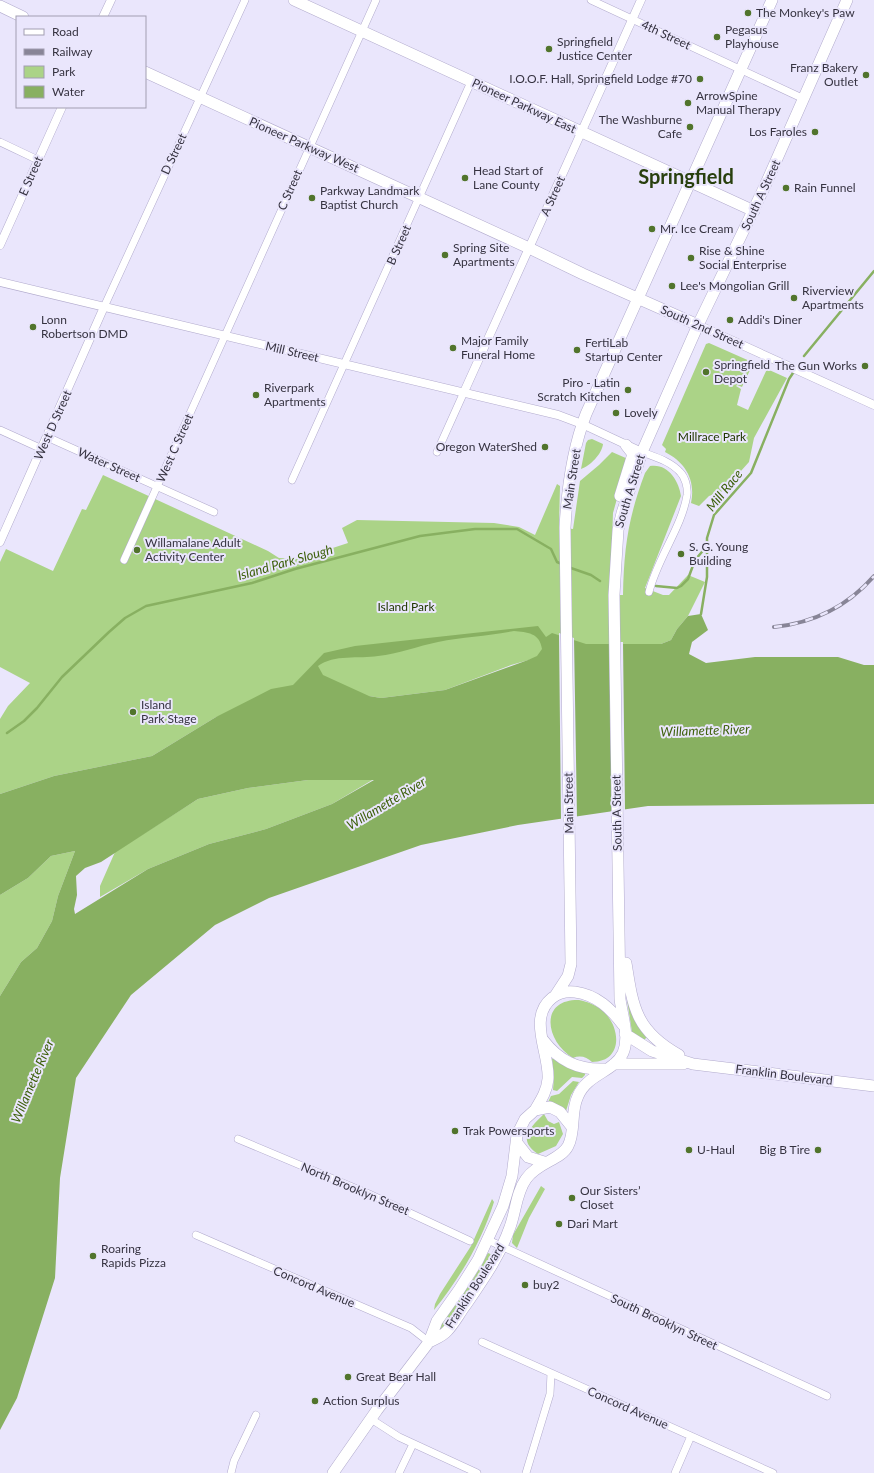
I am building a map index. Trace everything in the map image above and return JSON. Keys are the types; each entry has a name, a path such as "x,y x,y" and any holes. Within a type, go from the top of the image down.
{"main road":[{"name":"Pioneer Parkway East","path":"294,0 754,211"},
{"name":"Main Street","path":"555,996 569,975 571,964 565,528 570,475 582,424 772,0"},
{"name":"South A Street","path":"625,1030 620,999 614,595 616,554 622,513 642,452 698,326 754,211 847,0"},
{"path":"0,6 21,16"},
{"name":"Pioneer Parkway West","path":"146,72 638,298"},
{"name":"South 2nd Street","path":"638,298 698,326"},
{"path":"616,554 615,533 618,507 621,490 633,454 626,445"},
{"path":"620,927 631,993 637,1014 644,1028 659,1044 693,1064"},
{"name":"Franklin Boulevard","path":"333,1473 371,1419 430,1342 437,1321 469,1276 488,1240 510,1183 518,1144 517,1135 520,1126 527,1116 535,1110 543,1096 548,1079 540,1025 541,1014 546,1004 555,996 571,992 590,996 606,1006 625,1030 652,1051 693,1064"},
{"name":"Franklin Boulevard","path":"430,1342 447,1332 476,1290 502,1246 511,1226 522,1185 532,1171 544,1162 558,1156 566,1149 571,1140 573,1111 578,1095 591,1078 609,1067 622,1054 625,1047 625,1030"},
{"name":"Franklin Boulevard","path":"543,1039 555,1053 570,1064 587,1069 693,1064 874,1086"},
{"path":"535,1110 546,1107 555,1109 564,1116 572,1127"},
{"path":"518,1144 528,1157 544,1162"}],"street":[{"path":"103,16 111,0"},
{"name":"D Street","path":"104,307 245,0"},
{"name":"C Street","path":"225,336 376,0"},
{"name":"4th Street","path":"591,0 804,99"},
{"name":"A Street","path":"464,392 641,0"},
{"name":"B Street","path":"292,480 471,82"},
{"name":"E Street","path":"0,245 62,108"},
{"path":"0,142 38,160"},
{"name":"Mill Street","path":"0,282 558,415 582,424 642,452"},
{"name":"West D Street","path":"0,542 104,307"},
{"name":"South 2nd Street","path":"698,326 874,405"},
{"name":"West C Street","path":"124,560 225,336"},
{"path":"438,452 464,392"},
{"path":"0,430 42,449"},
{"name":"Water Street","path":"47,437 214,512"},
{"path":"642,452 673,465 681,473 687,487 684,506 654,572 649,592"},
{"name":"North Brooklyn Street","path":"238,1139 369,1194 470,1241"},
{"name":"Concord Avenue","path":"196,1235 410,1328 430,1342"},
{"name":"South Brooklyn Street","path":"488,1240 827,1396"},
{"name":"Concord Avenue","path":"482,1342 773,1473"},
{"path":"526,1473 550,1394 551,1373"},
{"path":"231,1473 234,1461 256,1416"},
{"path":"371,1419 399,1437 478,1473"},
{"path":"675,1473 691,1436"},
{"path":"399,1473 413,1444"}],"green space":[{"name":"Millrace Park","path":"709,343 752,362 756,362 753,369 751,368 742,387 736,386 741,389 737,405 748,410 767,369 787,378 754,438 749,462 723,491 709,496 699,506 691,503 692,487 690,479 683,466 665,452 666,449 662,445 706,344"},
{"path":"592,439 603,444 602,448 595,459 581,469 586,443 588,440"},
{"name":"Island Park","path":"612,452 628,459 613,513 610,595 623,595 624,562 628,533 639,489 645,473 650,466 662,467 672,474 680,490 681,496 645,588 663,595 669,595 688,575 705,582 688,616 677,629 671,640 661,644 586,644 511,665 445,690 381,698 369,696 216,717 152,756 54,776 0,794 0,719 8,706 30,683 0,667 0,562 6,549 53,571 82,509 86,510 103,475 268,551 279,558 299,559 348,543 342,528 357,520 494,523 519,527 535,535 557,484 560,486 559,527 573,529 580,481"},
{"path":"374,779 332,804 266,829 209,844 148,869 100,897 100,886 115,852 198,799 248,788 308,780"},
{"path":"75,851 58,896 52,921 37,948 21,962 0,996 0,895 28,878 51,856"},
{"path":"629,999 647,1037 644,1040 632,1032 627,1000"},
{"path":"579,1000 598,1007 610,1019 614,1027 616,1043 614,1050 602,1061 592,1062 583,1057 573,1058 556,1042 552,1032 550,1022 552,1013 557,1006 566,1002"},
{"path":"555,1058 585,1072 585,1075 582,1078 572,1077 557,1091 553,1090 554,1076 552,1059"},
{"path":"573,1081 579,1082 571,1095 566,1111 548,1102 551,1096 559,1094"},
{"path":"544,1114 548,1121 554,1124 559,1122 563,1134 556,1146 538,1154 531,1149 527,1138 531,1128"},
{"path":"541,1186 545,1189 529,1218 517,1248 512,1243 513,1235"},
{"path":"492,1199 494,1202 477,1245 453,1285 434,1310 440,1294 471,1246"},
{"path":"488,1253 493,1255 449,1321 440,1332 438,1331 441,1324 472,1281"}],"water":[{"name":"Willamette River","path":"701,614 708,630 692,642 689,654 706,663 755,657 838,657 864,665 874,665 874,804 648,806 518,825 421,845 269,898 215,925 131,995 76,1078 60,1178 55,1278 17,1398 0,1430 0,996 21,962 37,948 52,921 58,896 75,851 51,856 28,878 0,895 0,794 54,776 152,756 216,717 271,689 293,685 324,653 355,646 538,626 546,637 552,633 586,644 661,644 671,640 677,629 688,616","holes":["514,631 532,634 539,640 542,649 537,656 445,690 381,698 369,696 323,675 318,666 324,662 339,658 386,655 438,642","308,780 374,780 332,804 266,829 209,844 148,869 75,914 74,909 77,895 76,876 85,868 101,862 198,799 248,788"]}],"pier":[{"path":"559,633 574,638 577,818 561,820"},
{"path":"610,642 623,642 625,811 612,813"}],"waterway":[{"name":"Mill Race","path":"804,356 874,271"},
{"name":"Mill Race","path":"701,614 707,577 707,538 714,515 751,473 789,379 799,364"},
{"name":"Island Park Slough","path":"7,733 24,721 37,708 62,677 109,632 125,618 146,606 252,583 295,569 420,536 475,529 517,529 551,549 557,562 562,564"},
{"name":"Island Park Slough","path":"656,586 677,588 681,586 688,579 695,560 707,546"},
{"name":"Island Park Slough","path":"568,567 591,575 600,581"}],"railway":[{"path":"774,627 802,622 829,611 853,596 874,576"}],"place":[{"name":"The Monkey's Paw","path":"748,13"},
{"name":"Pegasus Playhouse","path":"717,37"},
{"name":"Springfield Justice Center","path":"549,49"},
{"name":"Franz Bakery Outlet","path":"866,75"},
{"name":"I.O.O.F. Hall, Springfield Lodge #70","path":"700,79"},
{"name":"ArrowSpine Manual Therapy","path":"688,103"},
{"name":"The Washburne Cafe","path":"690,127"},
{"name":"Los Faroles","path":"815,132"},
{"name":"Head Start of Lane County","path":"465,178"},
{"name":"Rain Funnel","path":"786,188"},
{"name":"Parkway Landmark Baptist Church","path":"312,198"},
{"name":"Mr. Ice Cream","path":"652,229"},
{"name":"Spring Site Apartments","path":"445,255"},
{"name":"Rise & Shine Social Enterprise","path":"691,258"},
{"name":"Lee's Mongolian Grill","path":"672,286"},
{"name":"Riverview Apartments","path":"794,298"},
{"name":"Addi's Diner","path":"730,320"},
{"name":"Lonn Robertson DMD","path":"33,327"},
{"name":"Major Family Funeral Home","path":"453,348"},
{"name":"FertiLab Startup Center","path":"577,350"},
{"name":"The Gun Works","path":"865,366"},
{"name":"Springfield Depot","path":"706,372"},
{"name":"Piro - Latin Scratch Kitchen","path":"628,390"},
{"name":"Riverpark Apartments","path":"256,395"},
{"name":"Lovely","path":"616,413"},
{"name":"Oregon WaterShed","path":"545,447"},
{"name":"Willamalane Adult Activity Center","path":"137,550"},
{"name":"S. G. Young Building","path":"681,554"},
{"name":"Island Park Stage","path":"133,712"},
{"name":"Trak Powersports","path":"455,1131"},
{"name":"U-Haul","path":"689,1150"},
{"name":"Big B Tire","path":"818,1150"},
{"name":"Our Sisters’ Closet","path":"572,1198"},
{"name":"Dari Mart","path":"559,1224"},
{"name":"Roaring Rapids Pizza","path":"93,1256"},
{"name":"buy2","path":"525,1285"},
{"name":"Great Bear Hall","path":"348,1377"},
{"name":"Action Surplus","path":"315,1401"}],"district":[{"name":"Springfield","path":"686,177"}]}
